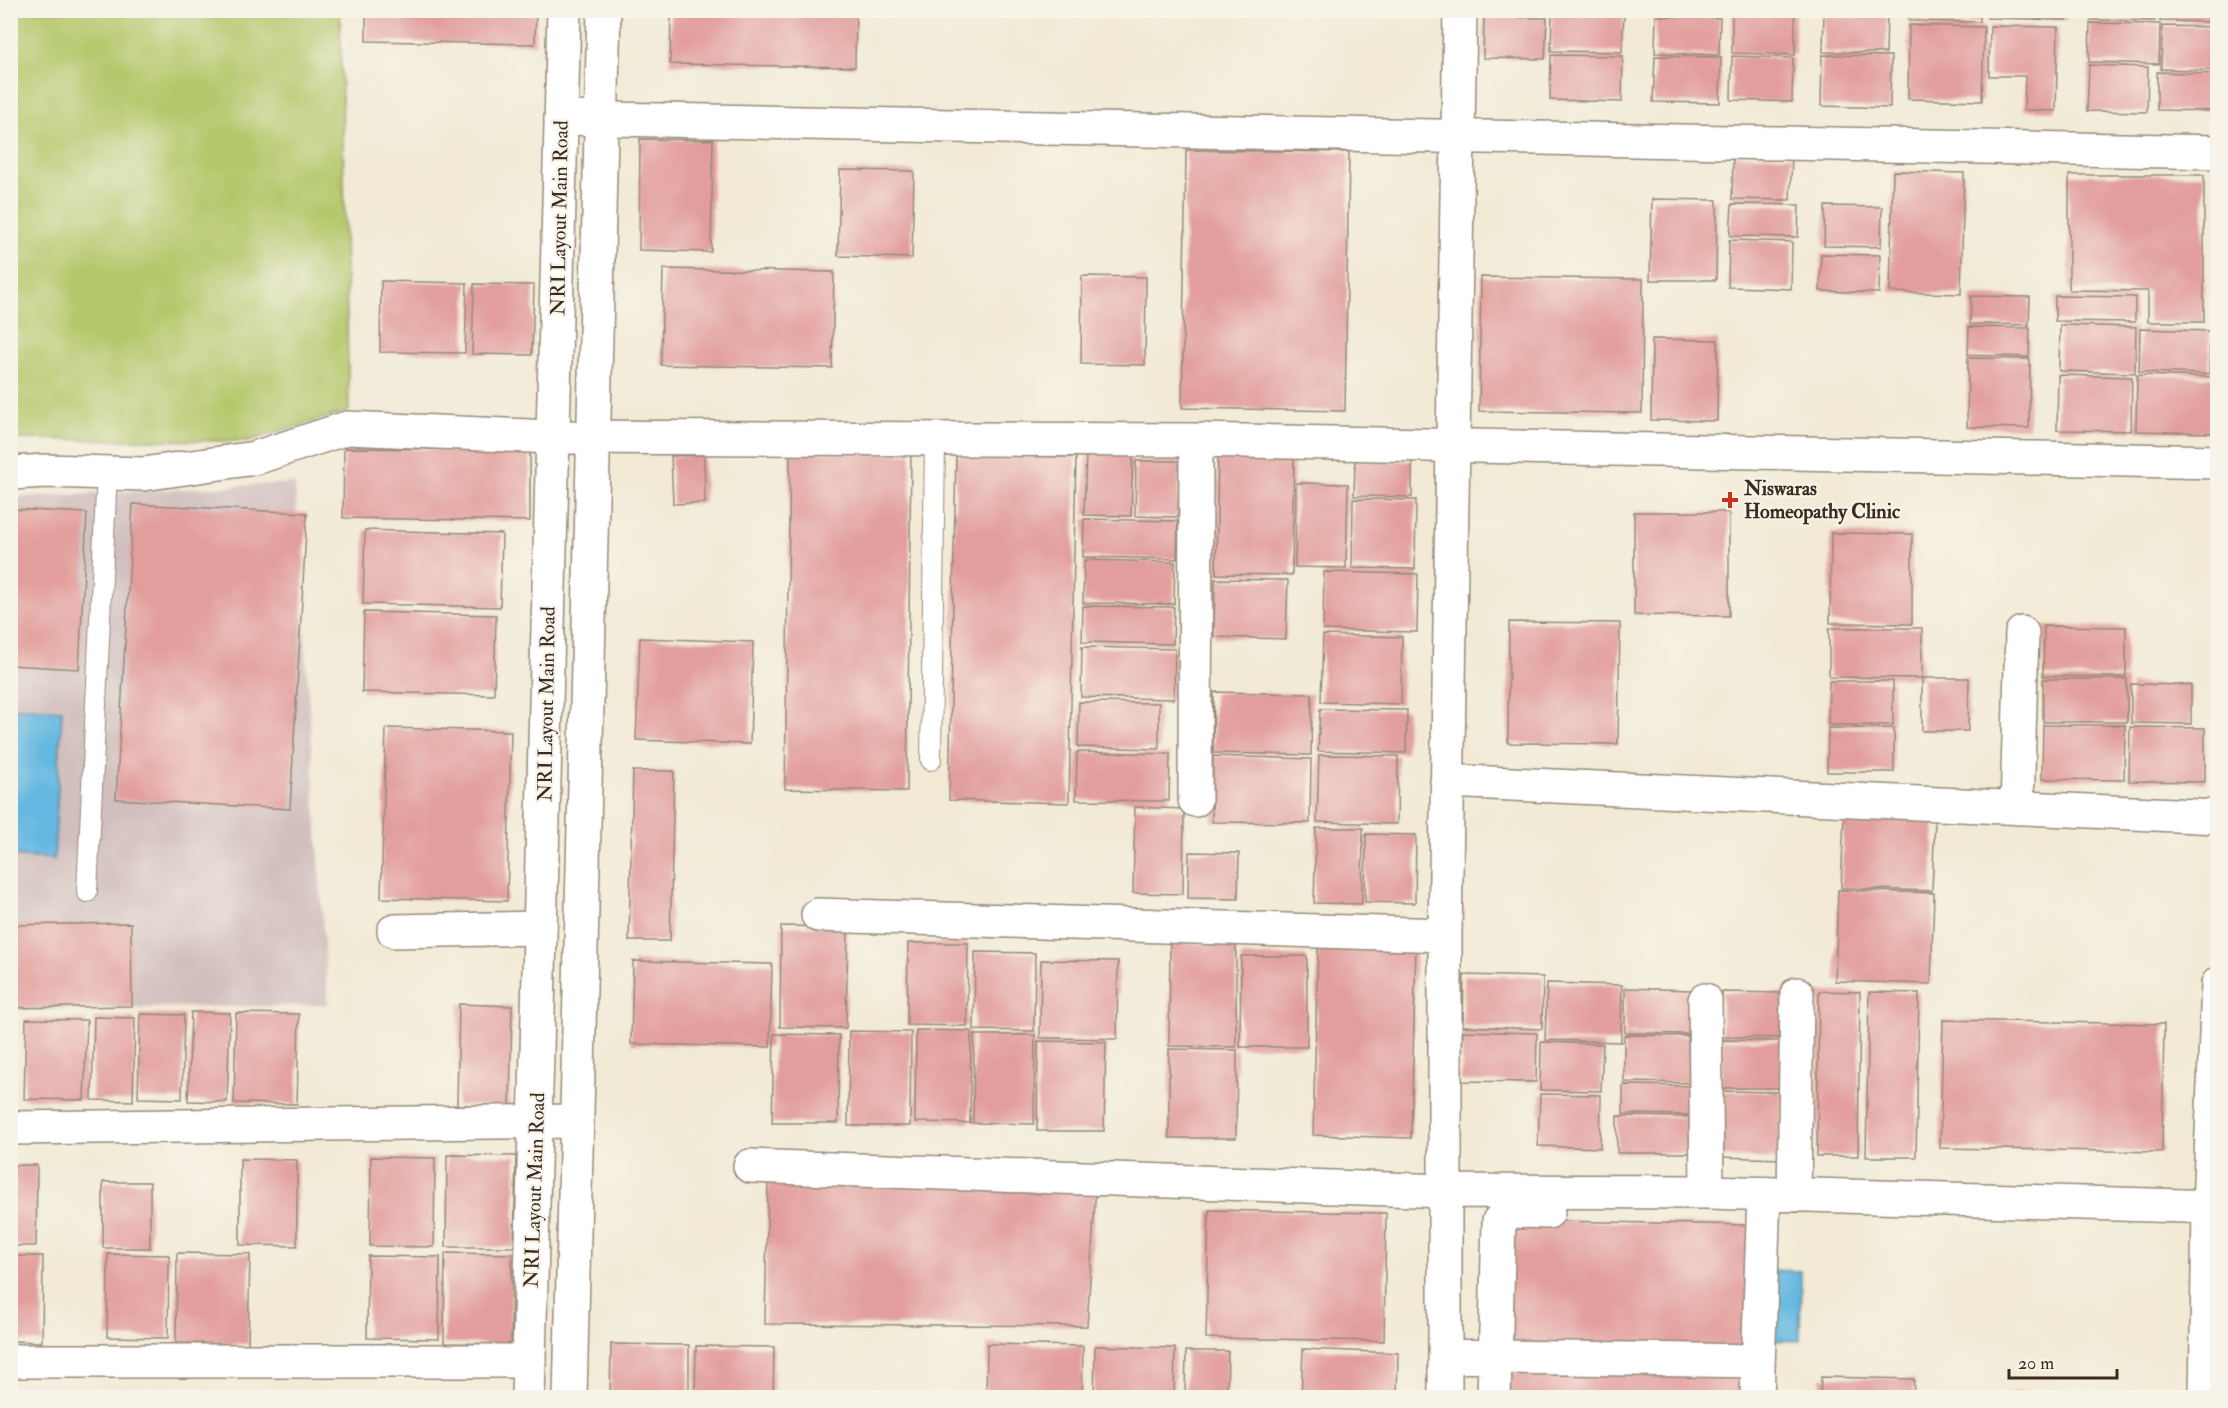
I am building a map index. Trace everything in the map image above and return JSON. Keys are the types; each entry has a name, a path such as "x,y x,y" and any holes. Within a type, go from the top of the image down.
{"street":[{"name":"NRI Layout Main Road","path":"528,1398 564,10"},
{"name":"NRI Layout Main Road","path":"570,1398 604,10"},
{"path":"1445,1398 1445,935 1460,10"},
{"path":"561,118 2217,152"},
{"path":"10,473 46,471 143,474 255,458 347,428 553,437 1196,440 2217,462"},
{"path":"1195,800 1196,440"},
{"path":"2018,808 2022,633"},
{"path":"1447,781 2217,817"},
{"path":"818,915 1445,935"},
{"path":"394,931 540,928"},
{"path":"2206,1398 2213,1207 2217,984"},
{"path":"1757,1398 1758,1361 1797,994"},
{"path":"1705,1000 1707,1192"},
{"path":"10,1128 577,1121"},
{"path":"750,1166 1445,1191 1558,1202 1774,1201 2213,1207"},
{"path":"1674,1202 1707,1192 1774,1201"},
{"path":"1494,1398 1499,1221 1505,1214 1558,1202"},
{"path":"1445,1356 1758,1361"},
{"path":"10,1361 529,1361"}],"lane":[{"path":"931,760 934,440"},
{"path":"87,892 107,472"}],"shaded area":[{"path":"295,483 328,1005 11,1010 10,498"}],"green space":[{"path":"11,11 340,11 349,411 248,441 11,439"}],"water":[{"path":"10,707 62,710 54,859 11,856"},
{"path":"1764,1270 1801,1271 1800,1341 1762,1340"}],"building":[{"path":"366,10 536,10 535,44 366,41"},
{"path":"671,10 856,10 855,67 670,64"},
{"path":"1629,10 1726,10 1726,15 1629,12"},
{"path":"1824,10 1887,10 1886,53 1823,52"},
{"path":"1909,10 1980,10 1980,22 1909,21"},
{"path":"1987,10 2067,10 2066,20 1987,18"},
{"path":"2091,10 2155,10 2155,21 2091,20"},
{"path":"2160,10 2218,10 2218,22 2160,21"},
{"path":"1552,11 1624,13 1622,52 1551,51"},
{"path":"1732,11 1795,12 1795,55 1732,53"},
{"path":"1656,16 1720,18 1719,55 1655,53"},
{"path":"1484,17 1547,18 1545,59 1483,58"},
{"path":"2090,23 2160,24 2159,64 2089,62"},
{"path":"1909,25 1984,27 1982,101 1908,99"},
{"path":"1990,26 2058,27 2056,111 2024,110 2025,76 1989,76"},
{"path":"2162,26 2218,27 2218,71 2161,69"},
{"path":"1551,55 1623,56 1622,102 1550,100"},
{"path":"1822,55 1891,56 1890,108 1821,106"},
{"path":"1655,56 1721,57 1720,103 1653,102"},
{"path":"1732,56 1793,58 1792,102 1731,100"},
{"path":"2089,65 2148,67 2147,112 2087,111"},
{"path":"2157,72 2216,74 2215,111 2157,110"},
{"path":"640,139 713,140 711,252 639,250"},
{"path":"1186,150 1349,152 1345,411 1182,408"},
{"path":"1733,155 1792,156 1790,200 1732,199"},
{"path":"840,170 914,171 912,258 838,256"},
{"path":"1893,171 1964,173 1961,294 1890,292"},
{"path":"2069,175 2204,175 2204,322 2148,322 2148,291 2069,290"},
{"path":"1652,199 1717,200 1716,280 1650,280"},
{"path":"1732,204 1799,205 1798,237 1730,236"},
{"path":"1825,206 1882,207 1881,247 1824,246"},
{"path":"1729,240 1792,242 1791,289 1728,287"},
{"path":"1821,254 1880,255 1879,293 1820,291"},
{"path":"663,269 834,272 832,368 661,365"},
{"path":"1082,276 1146,277 1145,365 1081,364"},
{"path":"1481,277 1643,279 1642,413 1479,411"},
{"path":"381,281 467,283 465,353 380,352"},
{"path":"474,284 534,285 532,355 472,354"},
{"path":"1971,296 2030,297 2029,325 1970,324"},
{"path":"2055,296 2135,297 2135,322 2055,321"},
{"path":"2060,325 2136,327 2135,373 2059,371"},
{"path":"1969,327 2030,328 2029,357 1968,355"},
{"path":"2140,329 2210,331 2209,374 2139,372"},
{"path":"1652,339 1718,340 1717,421 1651,420"},
{"path":"1968,358 2030,359 2029,428 1967,427"},
{"path":"2058,375 2132,377 2131,431 2057,430"},
{"path":"2137,375 2215,377 2213,433 2136,431"},
{"path":"344,448 530,450 530,521 343,518"},
{"path":"790,452 911,454 907,791 785,789"},
{"path":"1218,452 1294,454 1292,575 1216,574"},
{"path":"1086,453 1133,453 1131,516 1084,515"},
{"path":"704,455 705,503 673,504 671,456"},
{"path":"956,455 1076,457 1069,803 949,800"},
{"path":"1355,460 1412,461 1412,497 1354,496"},
{"path":"1136,461 1180,461 1178,517 1135,516"},
{"path":"1296,483 1348,484 1346,568 1295,567"},
{"path":"1353,499 1416,500 1415,569 1352,568"},
{"path":"133,504 307,513 290,809 116,799"},
{"path":"10,509 87,513 79,669 10,665"},
{"path":"1634,512 1729,512 1729,616 1634,615"},
{"path":"1084,519 1178,521 1177,559 1083,557"},
{"path":"365,530 502,534 500,607 363,604"},
{"path":"1831,533 1912,534 1912,624 1830,623"},
{"path":"1084,560 1175,562 1174,604 1083,603"},
{"path":"1324,572 1418,574 1417,632 1323,630"},
{"path":"1215,579 1288,580 1286,639 1214,637"},
{"path":"1083,606 1174,607 1173,644 1082,642"},
{"path":"364,612 496,615 494,695 362,692"},
{"path":"1509,622 1620,623 1618,744 1508,743"},
{"path":"2044,626 2126,627 2126,677 2043,676"},
{"path":"1829,628 1922,628 1922,678 1829,677"},
{"path":"1323,635 1402,637 1401,704 1321,702"},
{"path":"640,638 753,642 750,744 636,740"},
{"path":"1082,647 1175,649 1174,699 1081,697"},
{"path":"1922,678 1969,678 1968,731 1922,731"},
{"path":"2043,679 2127,679 2127,722 2043,722"},
{"path":"1829,681 1893,681 1893,725 1828,725"},
{"path":"2131,684 2191,685 2191,724 2131,723"},
{"path":"1214,692 1312,694 1311,755 1213,753"},
{"path":"1079,702 1159,703 1159,749 1078,747"},
{"path":"1320,709 1407,710 1406,753 1318,751"},
{"path":"2043,725 2125,725 2124,780 2042,779"},
{"path":"2130,727 2205,728 2205,782 2129,781"},
{"path":"386,728 511,731 507,901 381,898"},
{"path":"1828,728 1894,728 1894,772 1827,772"},
{"path":"1077,752 1170,754 1169,801 1076,800"},
{"path":"1319,755 1398,756 1397,824 1317,822"},
{"path":"1213,756 1311,759 1310,823 1212,822"},
{"path":"633,771 674,771 670,941 629,941"},
{"path":"1135,807 1184,809 1183,894 1133,893"},
{"path":"1844,816 1935,819 1932,891 1841,888"},
{"path":"1316,828 1363,828 1362,904 1314,903"},
{"path":"1366,834 1416,835 1415,903 1365,902"},
{"path":"1189,852 1239,853 1238,899 1188,898"},
{"path":"1838,890 1934,893 1931,984 1835,981"},
{"path":"131,923 132,1006 10,1008 10,925"},
{"path":"781,926 848,927 846,1028 780,1027"},
{"path":"908,943 968,943 967,1026 907,1025"},
{"path":"1170,943 1236,944 1236,1047 1169,1046"},
{"path":"1318,943 1416,945 1411,1138 1313,1135"},
{"path":"975,952 1035,953 1034,1031 974,1030"},
{"path":"1241,956 1307,956 1307,1047 1240,1047"},
{"path":"1041,960 1118,961 1117,1039 1040,1038"},
{"path":"633,961 772,964 770,1047 631,1044"},
{"path":"1464,975 1543,977 1542,1029 1463,1026"},
{"path":"1547,983 1622,985 1621,1042 1545,1040"},
{"path":"1625,988 1691,990 1691,1034 1625,1033"},
{"path":"1819,991 1860,992 1858,1156 1817,1156"},
{"path":"1722,992 1785,993 1785,1038 1722,1037"},
{"path":"1869,992 1919,993 1916,1157 1866,1157"},
{"path":"459,1004 512,1006 510,1106 457,1105"},
{"path":"191,1012 230,1013 227,1102 188,1101"},
{"path":"236,1013 299,1014 297,1104 234,1103"},
{"path":"140,1014 184,1015 182,1099 138,1098"},
{"path":"94,1017 135,1018 133,1101 92,1100"},
{"path":"26,1019 87,1020 84,1100 24,1099"},
{"path":"1943,1020 2164,1024 2162,1152 1940,1148"},
{"path":"916,1030 971,1031 970,1123 915,1122"},
{"path":"849,1031 911,1032 910,1126 848,1126"},
{"path":"1463,1031 1537,1033 1536,1082 1461,1081"},
{"path":"774,1034 839,1035 838,1123 772,1123"},
{"path":"974,1035 1035,1035 1034,1124 973,1123"},
{"path":"1624,1035 1692,1036 1692,1083 1624,1082"},
{"path":"1722,1040 1781,1041 1781,1088 1721,1088"},
{"path":"1038,1041 1106,1042 1104,1131 1037,1131"},
{"path":"1541,1042 1603,1044 1601,1091 1540,1090"},
{"path":"1169,1049 1237,1050 1236,1138 1169,1138"},
{"path":"1623,1085 1694,1086 1694,1115 1623,1114"},
{"path":"1720,1091 1783,1092 1782,1159 1720,1157"},
{"path":"1540,1094 1601,1095 1600,1148 1538,1146"},
{"path":"1617,1116 1693,1117 1692,1153 1617,1153"},
{"path":"447,1155 516,1156 514,1247 446,1247"},
{"path":"371,1157 435,1158 434,1247 370,1246"},
{"path":"240,1159 297,1160 297,1246 240,1245"},
{"path":"10,1165 37,1165 36,1246 10,1246"},
{"path":"768,1178 1096,1186 1087,1326 765,1324"},
{"path":"103,1182 150,1182 150,1248 103,1248"},
{"path":"1209,1210 1386,1213 1384,1341 1206,1338"},
{"path":"1508,1220 1753,1225 1750,1352 1505,1347"},
{"path":"177,1253 250,1254 248,1344 176,1343"},
{"path":"445,1253 512,1254 511,1344 444,1343"},
{"path":"108,1254 169,1255 168,1338 107,1337"},
{"path":"10,1256 43,1256 42,1342 10,1341"},
{"path":"368,1256 440,1257 439,1339 367,1338"},
{"path":"611,1344 689,1345 689,1398 610,1398"},
{"path":"987,1344 1083,1346 1082,1398 986,1398"},
{"path":"696,1346 774,1347 773,1398 695,1398"},
{"path":"1095,1346 1175,1348 1174,1398 1094,1398"},
{"path":"1303,1349 1398,1353 1397,1398 1301,1398"},
{"path":"1186,1351 1228,1351 1227,1398 1185,1398"},
{"path":"1499,1372 1746,1376 1745,1398 1499,1398"},
{"path":"1821,1377 1914,1379 1913,1398 1820,1398"},
{"path":"2012,1392 2100,1394 2100,1398 2012,1398"}],"place":[{"name":"Niswaras Homeopathy Clinic","path":"1730,500"}]}
